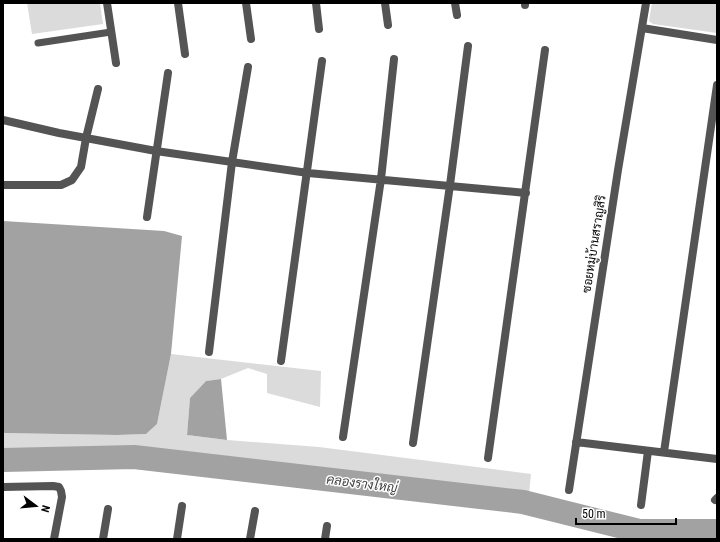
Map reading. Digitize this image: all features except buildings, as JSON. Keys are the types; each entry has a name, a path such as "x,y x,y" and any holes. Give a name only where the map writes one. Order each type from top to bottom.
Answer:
{"street":[{"path":"107,3 116,63"},
{"path":"178,3 185,54"},
{"path":"246,3 250,39"},
{"path":"316,3 319,29"},
{"path":"385,3 388,25"},
{"path":"456,3 457,15"},
{"name":"ซอยหมู่บ้านสราญสิริ","path":"569,490 618,170 646,3"},
{"path":"642,28 717,40"},
{"path":"414,443 468,46"},
{"path":"488,458 546,50"},
{"path":"343,437 381,179 394,59"},
{"path":"281,361 308,173 322,61"},
{"path":"209,352 232,162 248,67"},
{"path":"147,217 168,73"},
{"path":"664,452 717,85"},
{"path":"3,185 60,185 72,180 81,168 86,138 98,89"},
{"path":"3,120 59,133 156,151 308,173 526,193"},
{"path":"576,442 717,459"},
{"path":"641,505 648,451"},
{"path":"3,487 59,487 62,497 54,539"},
{"path":"177,539 182,506"},
{"path":"103,539 108,509"},
{"path":"250,539 255,511"},
{"path":"325,539 327,526"}],"lane":[{"path":"38,43 111,32"}],"shaded area":[{"path":"27,3 100,3 103,24 32,34"},
{"path":"652,3 717,3 717,33 653,24 649,21"},
{"path":"3,221 164,231 182,236 171,354 157,424 146,434 117,435 3,433"},
{"path":"171,354 321,371 320,407 267,393 267,374 248,368 221,379 206,381 190,398 187,435 227,440 319,447 531,474 529,494 448,482 221,457 110,450 55,453 3,448 3,433 117,435 146,434 157,424"},
{"path":"221,379 227,440 187,435 190,398 206,381"}],"waterway":[{"name":"คลองรางใหญ่","path":"3,460 134,457 523,502 639,531 717,531"}]}
